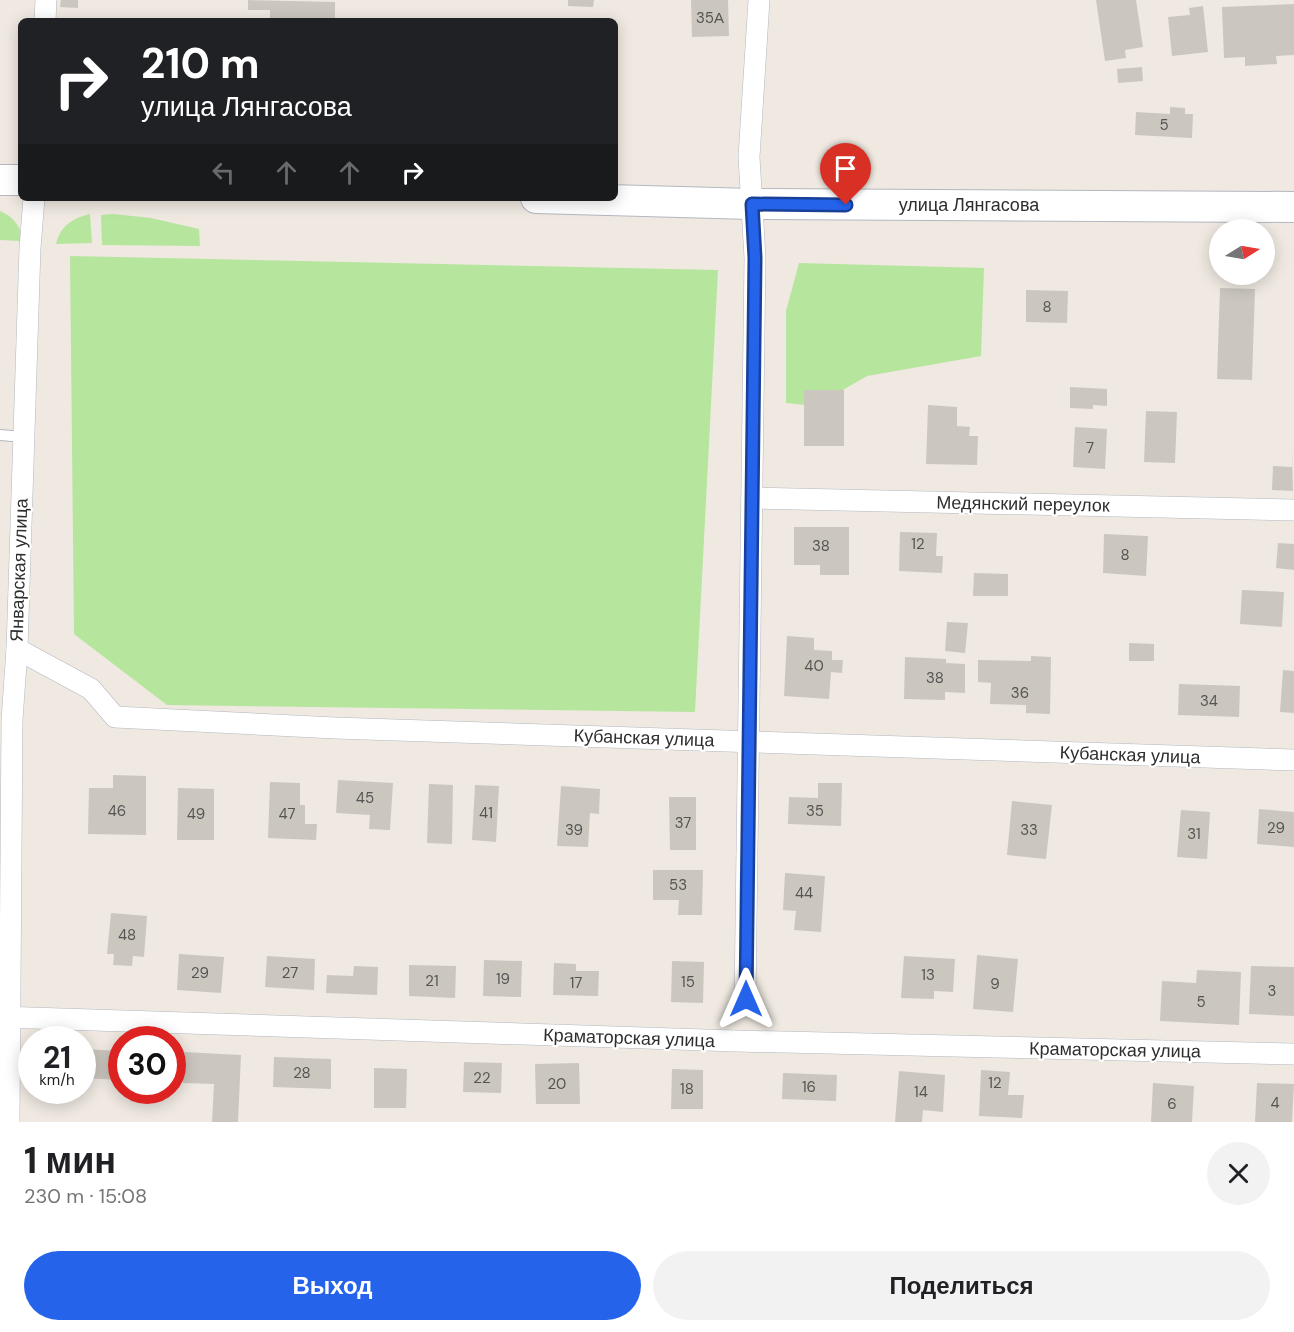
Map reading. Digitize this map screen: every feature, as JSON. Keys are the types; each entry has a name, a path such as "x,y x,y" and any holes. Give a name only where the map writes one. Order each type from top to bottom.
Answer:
{"main road":[{"path":"0,180 18,180"},
{"name":"улица Лянгасова","path":"618,200 752,204 1294,207"}],"street":[{"path":"45,18 46,0"},
{"path":"746,999 747,742 755,258 749,157 759,0"},
{"name":"Январская улица","path":"9,1122 4,1018 6,720 17,649 30,248 34,201"},
{"name":"Медянский переулок","path":"752,498 1294,510"},
{"name":"Кубанская улица","path":"17,649 91,689 115,717 335,728 1294,760"},
{"name":"Краматорская улица","path":"4,1018 736,1041 1294,1054"}],"lane":[{"path":"0,435 23,437"}],"green space":[{"path":"0,211 16,223 21,241 0,240"},
{"path":"90,214 92,243 56,244 61,232 68,224"},
{"path":"101,215 151,218 199,229 200,246 102,245"},
{"path":"70,256 718,270 695,712 167,705 74,634"},
{"path":"799,263 984,268 981,356 867,376 815,406 786,403 786,311"}],"building":[{"path":"61,0 78,0 78,8 60,7"},
{"path":"248,0 335,2 335,18 270,18 270,10 248,10"},
{"path":"568,0 594,0 593,7 568,6"},
{"path":"691,0 728,0 729,36 692,37"},
{"path":"1096,0 1136,0 1143,47 1125,50 1126,58 1105,61"},
{"path":"1294,4 1294,55 1276,56 1277,64 1245,66 1245,57 1224,58 1222,7"},
{"path":"1203,6 1208,52 1172,56 1168,17 1190,15 1189,8"},
{"path":"1142,67 1143,81 1118,83 1117,69"},
{"path":"1170,107 1185,108 1185,114 1193,114 1192,138 1135,135 1136,112 1170,114"},
{"path":"1220,288 1255,289 1252,380 1217,379"},
{"path":"1026,290 1068,291 1067,323 1026,322"},
{"path":"1070,387 1107,389 1107,406 1093,405 1093,409 1070,408"},
{"path":"804,390 844,390 844,446 804,446"},
{"path":"928,405 957,407 957,426 970,427 969,436 978,436 977,465 926,464"},
{"path":"1146,411 1177,412 1175,463 1144,462"},
{"path":"1075,427 1107,429 1105,469 1073,467"},
{"path":"1292,454 1293,491 1272,490 1273,466 1292,467"},
{"path":"794,527 849,527 849,575 820,575 820,565 794,565"},
{"path":"900,532 937,533 936,556 943,556 942,573 899,571"},
{"path":"1104,534 1148,536 1146,576 1103,573"},
{"path":"1278,543 1294,544 1294,570 1276,568"},
{"path":"974,573 1008,574 1008,596 973,596"},
{"path":"1242,590 1284,592 1282,627 1240,624"},
{"path":"947,622 968,623 965,653 945,651"},
{"path":"787,636 814,638 814,650 832,651 832,660 843,660 842,673 831,672 829,699 784,696"},
{"path":"1129,643 1154,644 1154,661 1129,661"},
{"path":"1031,656 1051,657 1050,714 1026,713 1026,705 990,704 991,683 978,682 978,660 1031,661"},
{"path":"905,657 946,659 946,663 965,664 965,693 945,692 945,700 904,699"},
{"path":"1283,670 1294,671 1294,713 1280,712"},
{"path":"1179,684 1240,686 1239,717 1178,715"},
{"path":"113,775 146,776 146,835 88,834 89,788 113,788"},
{"path":"338,780 393,783 390,830 369,829 370,815 336,813"},
{"path":"270,782 300,783 300,805 305,805 305,824 317,824 316,840 268,838"},
{"path":"818,783 842,783 841,826 788,824 789,797 818,798"},
{"path":"429,784 453,785 452,844 427,843"},
{"path":"475,785 499,786 496,842 472,840"},
{"path":"561,786 600,789 599,814 590,813 588,847 557,846"},
{"path":"178,788 214,789 214,840 177,840"},
{"path":"669,797 696,797 696,850 670,850"},
{"path":"1012,801 1052,805 1046,859 1007,855"},
{"path":"1259,809 1294,812 1294,847 1257,844"},
{"path":"1181,810 1210,812 1207,859 1177,857"},
{"path":"653,870 703,870 702,915 678,915 679,900 653,900"},
{"path":"785,873 825,876 821,932 794,930 796,911 783,910"},
{"path":"111,913 147,916 144,957 133,956 132,966 113,965 114,954 107,954"},
{"path":"179,954 224,957 221,993 177,990"},
{"path":"977,955 1018,959 1013,1012 973,1009"},
{"path":"267,956 315,959 314,990 265,987"},
{"path":"904,956 955,959 953,992 934,991 934,999 901,998"},
{"path":"484,960 522,961 521,997 483,996"},
{"path":"672,961 704,962 703,1003 671,1002"},
{"path":"554,963 576,964 576,971 599,971 598,996 553,995"},
{"path":"409,965 456,966 455,998 409,996"},
{"path":"354,966 378,967 377,995 326,993 327,975 353,976"},
{"path":"1251,966 1294,967 1294,1016 1249,1014"},
{"path":"1197,970 1241,972 1239,1025 1160,1021 1162,981 1196,983"},
{"path":"96,1050 108,1050 108,1079 96,1079"},
{"path":"186,1052 241,1055 238,1122 212,1122 214,1084 186,1083"},
{"path":"274,1057 331,1059 331,1089 273,1087"},
{"path":"464,1062 502,1063 501,1093 463,1092"},
{"path":"579,1063 580,1104 536,1104 535,1064"},
{"path":"374,1068 407,1069 406,1108 374,1108"},
{"path":"672,1069 703,1070 703,1109 671,1109"},
{"path":"981,1070 1010,1072 1008,1095 1024,1095 1022,1118 979,1116"},
{"path":"899,1071 945,1075 943,1112 923,1110 922,1122 895,1122"},
{"path":"783,1073 837,1075 836,1101 782,1099"},
{"path":"1153,1083 1194,1086 1192,1122 1151,1122"},
{"path":"1257,1083 1294,1084 1292,1122 1255,1122"}],"route":[{"path":"746,999 747,742 755,258 752,204 846,205"}]}
